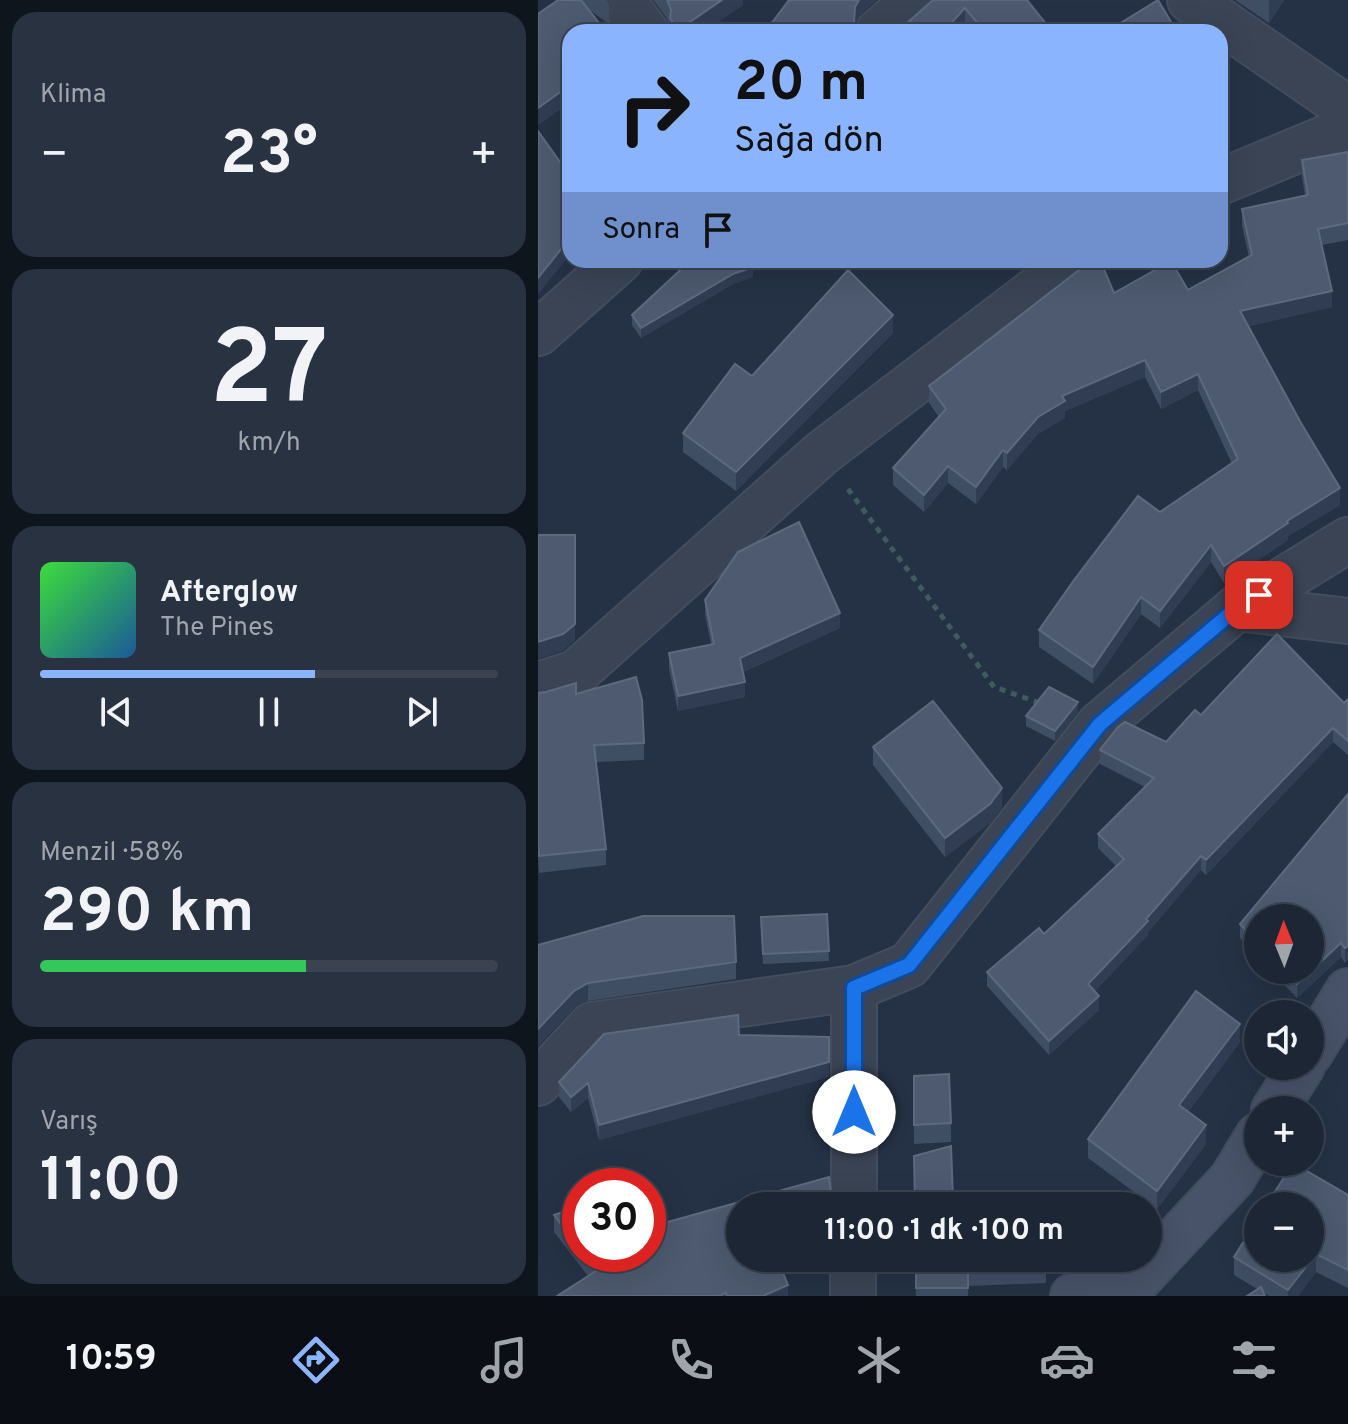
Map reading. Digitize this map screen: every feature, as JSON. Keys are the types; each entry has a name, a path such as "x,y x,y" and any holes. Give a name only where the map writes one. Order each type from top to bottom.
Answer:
{"street":[{"path":"622,0 640,24"},
{"path":"887,24 915,0"},
{"path":"1190,0 1225,24"},
{"path":"1228,26 1348,109"},
{"path":"1228,179 1348,129"},
{"path":"538,333 611,268"},
{"path":"538,685 576,673 822,453 1065,268"},
{"path":"538,1083 592,1025 854,988 909,965 1100,724 1237,608 1348,540"},
{"path":"1237,608 1348,621"},
{"path":"854,988 854,1192"},
{"path":"1324,1030 1348,991"},
{"path":"1073,1296 1135,1283 1232,1179 1244,1159"},
{"path":"853,1272 853,1296"}],"path":[{"path":"822,453 994,687 1100,724"}],"building":[{"path":"558,0 581,0 600,24 562,24 562,91 538,108 538,14"},
{"path":"667,0 722,0 687,24 674,24 670,18"},
{"path":"789,0 859,0 855,7 855,24 771,24"},
{"path":"933,0 1027,0 1046,24 978,24 965,8 950,24 906,24"},
{"path":"1158,0 1172,24 1119,24"},
{"path":"538,131 562,165 562,248 538,278"},
{"path":"1348,152 1348,223 1318,229 1332,291 1240,311 1340,488 1224,566 1211,545 1160,611 1141,597 1093,667 1039,630 1138,496 1160,512 1238,459 1198,374 1161,392 1145,360 1062,396 1065,401 1038,417 1007,453 1003,450 976,487 948,466 924,495 893,468 946,409 929,386 1082,268 1103,268 1114,293 1159,268 1175,268 1188,290 1252,255 1242,209 1308,195 1302,160"},
{"path":"682,268 750,268 733,274 641,328 632,315"},
{"path":"848,270 893,315 736,472 683,433 735,364 752,376"},
{"path":"799,522 840,613 740,658 745,682 678,696 669,653 714,644 705,600 738,552"},
{"path":"538,535 575,535 575,624 563,634 538,642"},
{"path":"1277,634 1344,703 1348,699 1348,741 1333,728 1206,860 1201,856 1146,919 1148,921 1088,984 1099,996 1049,1041 987,972 1039,928 1044,934 1124,859 1098,834 1154,778 1100,750 1125,722 1166,742 1195,710 1201,715"},
{"path":"636,677 642,700 644,743 594,745 606,849 539,856 538,693 576,683 576,694"},
{"path":"1049,687 1078,702 1055,731 1026,716"},
{"path":"933,701 1002,788 990,804 945,838 873,747"},
{"path":"1348,794 1348,946 1345,948 1341,943 1324,959 1324,904 1257,904"},
{"path":"827,914 829,951 763,954 761,917"},
{"path":"643,916 734,916 736,962 588,983 574,991 538,1029 538,945"},
{"path":"1196,991 1240,1024 1179,1105 1206,1125 1157,1191 1088,1139"},
{"path":"738,1015 739,1035 829,1037 829,1062 599,1125 588,1083 571,1097 559,1082 604,1034"},
{"path":"949,1074 951,1123 914,1125 914,1076"},
{"path":"951,1146 953,1192 915,1192 914,1156"},
{"path":"1285,1176 1315,1176 1348,1195 1348,1270 1324,1258 1324,1192 1275,1192"},
{"path":"829,1177 831,1192 775,1192"},
{"path":"726,1206 726,1272 783,1272 788,1285 763,1296 727,1296 726,1292 720,1296 557,1296 594,1272 666,1272 666,1222"},
{"path":"562,1212 562,1225 554,1215"},
{"path":"1244,1241 1244,1263 1234,1257"},
{"path":"916,1272 968,1272 968,1288 916,1288"},
{"path":"1259,1272 1302,1272 1288,1290"},
{"path":"1261,1287 1265,1296 1247,1296"}],"route":[{"path":"854,1112 854,988 909,965 1100,724 1237,608 1259,595"}]}
